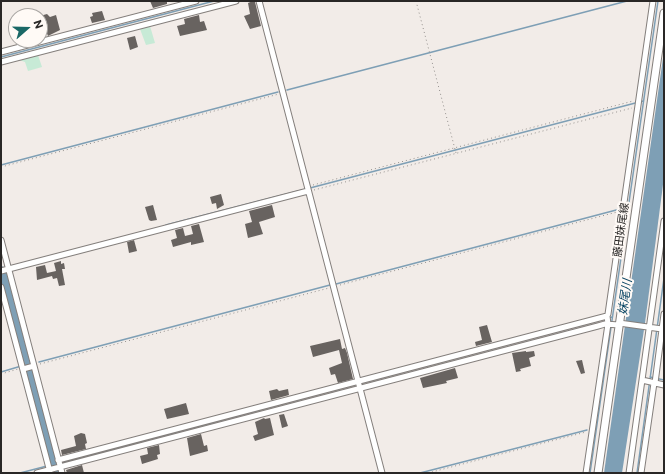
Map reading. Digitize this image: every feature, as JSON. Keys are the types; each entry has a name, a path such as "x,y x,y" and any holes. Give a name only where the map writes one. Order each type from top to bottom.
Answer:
{"main road":[{"name":"藤田妹尾線","path":"598,473 612,322 664,13"}],"street":[{"path":"1,52 196,1"},
{"path":"1,62 236,1"},
{"path":"259,1 382,473"},
{"path":"586,473 592,431 612,322 608,314 653,1"},
{"path":"4,270 308,189"},
{"path":"641,473 652,381 664,221"},
{"path":"1,240 4,270 59,467 62,473"},
{"path":"1,287 49,469"},
{"path":"629,473 652,381 655,328 664,314"},
{"path":"37,473 359,384 612,322"},
{"path":"58,460 612,322 655,328"},
{"path":"22,368 32,367"},
{"path":"652,381 664,385"}],"path":[{"path":"416,1 456,152"},
{"path":"1,167 283,93"},
{"path":"308,189 454,148 639,103"},
{"path":"308,189 620,110 639,103"},
{"path":"1,374 22,368"},
{"path":"428,473 592,431"}],"green space":[{"path":"150,26 155,43 146,45 140,29"},
{"path":"38,55 42,67 28,71 25,62 19,60"}],"water":[{"name":"妹尾川","path":"664,51 664,177 645,323 622,473 604,473"}],"building":[{"path":"150,1 167,1 167,4 153,8"},
{"path":"253,1 255,2 261,26 250,29 244,16 250,14 248,3"},
{"path":"102,11 105,20 92,23 90,17 93,16 92,13"},
{"path":"48,15 50,17 56,15 60,30 48,36"},
{"path":"199,15 200,22 204,21 207,30 180,36 177,26 185,24 184,19"},
{"path":"135,36 138,47 130,50 127,38"},
{"path":"221,194 224,205 217,209 216,203 212,204 210,197"},
{"path":"153,205 157,220 151,221 149,220 145,207"},
{"path":"272,205 275,217 259,222 263,234 248,238 245,224 252,222 249,211"},
{"path":"199,224 204,242 191,245 191,242 173,247 171,240 177,238 175,230 183,228 185,236 193,234 191,226"},
{"path":"134,240 137,251 129,253 127,242"},
{"path":"61,261 61,264 64,263 65,269 62,269 65,285 59,286 57,278 53,279 52,276 37,280 36,267 45,265 47,273 56,271 54,263"},
{"path":"487,325 492,342 476,346 475,342 482,340 479,327"},
{"path":"340,339 342,349 345,348 347,353 353,379 338,383 335,374 331,375 329,368 342,363 339,350 313,357 310,346"},
{"path":"534,351 535,356 529,358 531,366 520,369 521,371 516,372 512,353"},
{"path":"582,360 585,373 581,374 576,361"},
{"path":"455,368 458,378 446,381 447,383 423,388 420,378"},
{"path":"277,389 279,391 288,389 289,395 271,400 269,391"},
{"path":"186,403 189,414 167,419 164,409"},
{"path":"284,414 288,426 282,428 279,415"},
{"path":"264,418 270,418 274,435 255,441 253,436 258,434 255,422"},
{"path":"81,433 85,434 87,443 85,444 86,449 62,455 61,450 76,446 74,436"},
{"path":"201,434 204,446 207,445 208,451 190,456 187,438"},
{"path":"159,445 160,454 157,455 158,459 142,464 140,456 148,454 147,448"},
{"path":"82,465 84,473 67,473 66,470"}],"waterway":[{"path":"1,57 214,1"},
{"path":"287,90 627,1"},
{"path":"590,473 658,1"},
{"path":"1,165 278,92"},
{"path":"310,188 643,101"},
{"path":"166,225 306,189"},
{"path":"336,284 620,209"},
{"path":"1,271 54,473"},
{"path":"637,473 664,278"},
{"path":"39,362 330,285"},
{"path":"361,383 612,317"},
{"path":"1,372 28,364"},
{"path":"650,377 664,380"},
{"path":"64,462 357,384"},
{"path":"420,473 587,430"},
{"path":"20,473 47,466"}]}
